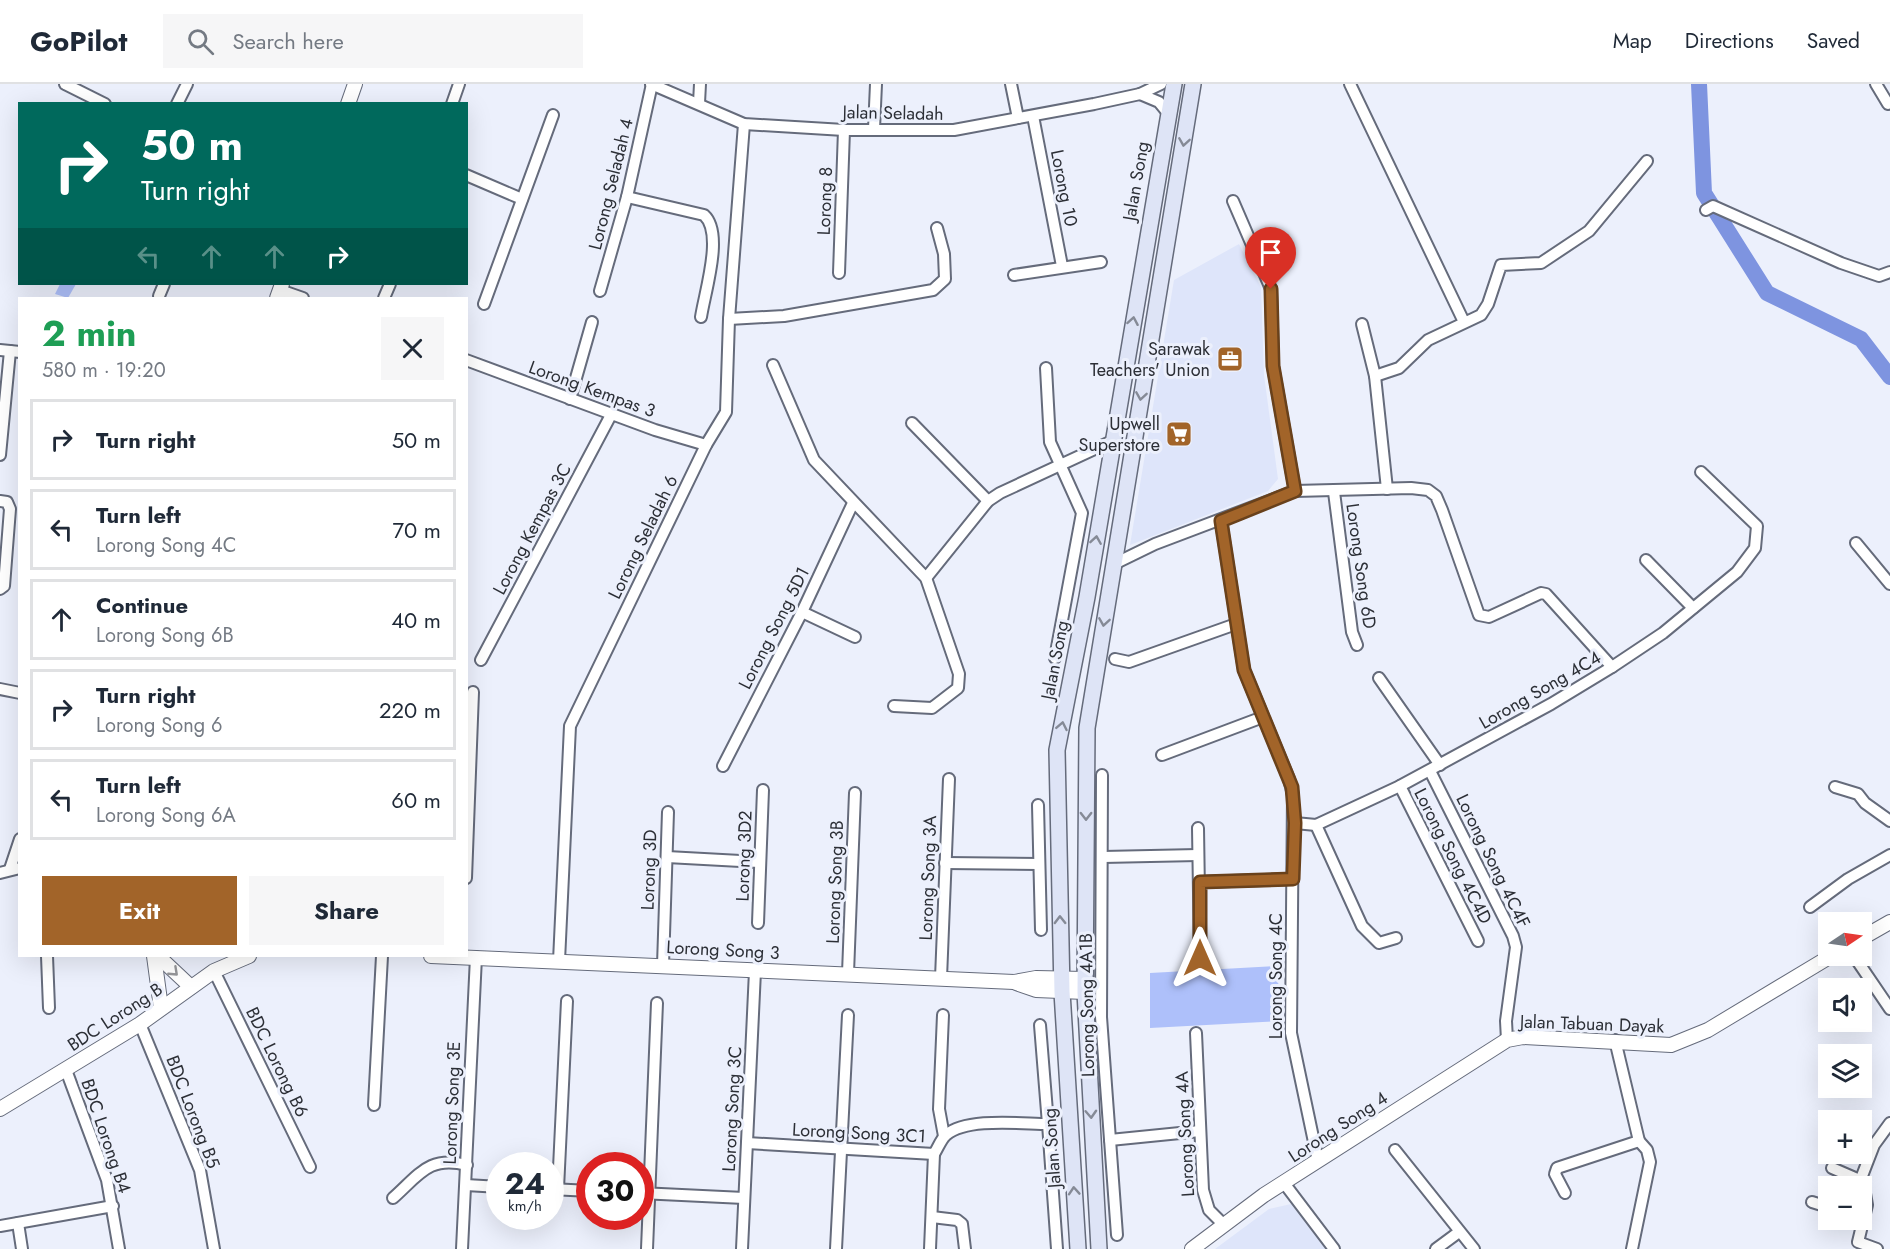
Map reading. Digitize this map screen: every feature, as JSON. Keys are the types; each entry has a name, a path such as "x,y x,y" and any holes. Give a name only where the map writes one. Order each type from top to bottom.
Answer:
{"main road":[{"name":"Jalan Song","path":"1078,1249 1061,985 1057,750 1087,597 1174,84"},
{"path":"1099,1249 1085,986 1087,728 1196,85"},
{"path":"1112,441 1125,440 1137,426"},
{"path":"1087,597 1100,574 1114,564"}],"street":[{"path":"65,84 101,102"},
{"path":"178,102 187,84"},
{"path":"349,102 355,84"},
{"path":"453,102 459,84"},
{"name":"Jalan Seladah","path":"652,84 744,124 844,130 954,130 1140,94 1161,84"},
{"name":"Lorong Seladah 4","path":"600,291 627,197 652,84"},
{"path":"699,103 700,84"},
{"path":"874,129 876,84"},
{"path":"1011,84 1018,118"},
{"path":"1350,84 1464,322"},
{"path":"1876,84 1888,104"},
{"path":"1140,94 1159,102 1168,113"},
{"path":"483,304 553,115"},
{"name":"Lorong 10","path":"1033,116 1062,266"},
{"name":"Lorong Seladah 6","path":"559,961 570,726 706,445 726,412 729,319 744,124"},
{"name":"Lorong 8","path":"839,273 844,130"},
{"path":"1375,376 1399,368 1428,340 1481,315 1488,304 1501,264 1542,263 1589,231 1647,161"},
{"path":"468,176 522,199"},
{"path":"627,197 704,215 711,221 715,237 701,316"},
{"path":"1233,201 1233,206 1271,289 1273,366 1295,491"},
{"path":"1709,208 1841,263 1879,276 1890,272"},
{"path":"729,319 784,316 933,290 945,279 944,254 937,228"},
{"path":"1014,275 1062,266 1101,262"},
{"path":"159,296 164,285"},
{"path":"280,291 300,297"},
{"path":"570,399 591,322"},
{"path":"1362,324 1375,376 1387,489"},
{"path":"0,455 10,351"},
{"name":"Lorong Kempas 3","path":"468,361 655,430 706,445"},
{"path":"773,365 814,460 926,578 959,674 958,688 932,708 894,706"},
{"path":"1047,368 1050,442 1082,513 1055,658"},
{"name":"Lorong Kempas 3C","path":"481,660 612,413"},
{"path":"912,423 988,501"},
{"path":"926,578 988,501 1112,441"},
{"name":"Lorong Song 4C4","path":"1316,825 1430,771 1551,704 1612,667 1663,633 1748,559 1755,548 1757,526 1701,472"},
{"path":"1114,564 1155,544 1221,521 1295,491 1334,492 1411,488 1428,490 1436,496 1479,615 1489,617 1541,593 1546,594 1612,667"},
{"name":"Lorong Song 6D","path":"1334,492 1352,632 1357,645"},
{"path":"0,501 7,502 10,509 4,586 0,589"},
{"name":"Lorong Song 5D1","path":"723,766 802,612 854,503"},
{"name":"Lorong Song 4C","path":"1221,521 1244,670 1289,778 1295,823 1291,1033 1318,1161"},
{"path":"1856,543 1890,584"},
{"path":"1646,560 1693,608"},
{"path":"802,612 855,637"},
{"path":"1115,659 1129,662 1236,624"},
{"path":"1379,678 1440,765"},
{"path":"0,688 18,692"},
{"path":"468,801 473,692"},
{"path":"1162,755 1263,717"},
{"name":"Lorong Song 4C4F","path":"1430,771 1513,936 1516,947 1506,1021 1507,1040"},
{"name":"Lorong Song 4A1B","path":"1102,775 1101,1017 1117,1235"},
{"name":"Lorong Song 3A","path":"941,978 949,779"},
{"name":"Lorong Song 4C4D","path":"1400,786 1478,941"},
{"path":"1835,787 1858,794 1865,803 1890,821"},
{"name":"Lorong 3D2","path":"758,923 764,790"},
{"name":"Lorong Song 3B","path":"848,973 855,793"},
{"path":"1038,805 1041,930"},
{"name":"Lorong 3D","path":"663,965 668,812"},
{"path":"1295,823 1316,825 1362,926 1379,943 1396,938"},
{"path":"1198,828 1200,958"},
{"path":"10,870 18,845"},
{"path":"1103,857 1198,855"},
{"path":"1810,907 1848,879 1890,855"},
{"path":"666,857 759,862"},
{"path":"945,863 1039,864"},
{"path":"1200,882 1293,879"},
{"path":"1872,932 1890,922"},
{"path":"47,957 48,1008"},
{"path":"156,957 161,1008"},
{"path":"157,957 191,987"},
{"name":"BDC Lorong B","path":"0,1109 140,1024 214,971 247,957"},
{"path":"374,1104 382,957"},
{"name":"Lorong Song 3","path":"468,957 1085,986"},
{"name":"Lorong Song 3E","path":"462,1249 476,957"},
{"name":"Jalan Tabuan Dayak","path":"1507,1040 1523,1037 1615,1040 1671,1045 1690,1039 1818,964"},
{"path":"1861,966 1890,1009"},
{"name":"Lorong Song 3C","path":"742,1249 754,970"},
{"name":"BDC Lorong B6","path":"214,971 310,1167"},
{"path":"557,1152 567,1000"},
{"path":"647,1152 657,1003"},
{"path":"836,1249 848,1015"},
{"path":"943,1015 939,1109 944,1136"},
{"name":"BDC Lorong B5","path":"140,1024 200,1170 214,1249"},
{"path":"1040,1025 1057,1249"},
{"name":"Lorong Song 4A","path":"1196,1033 1205,1203 1224,1225"},
{"name":"Lorong Song 4","path":"1192,1249 1284,1183 1507,1040"},
{"path":"1615,1040 1639,1141 1647,1150 1650,1162 1632,1249"},
{"name":"BDC Lorong B4","path":"66,1070 107,1180 119,1249"},
{"name":"Lorong Song 3C1","path":"747,1143 934,1154 944,1136 958,1129 987,1123 1048,1124"},
{"path":"1864,1176 1874,1144 1890,1123"},
{"path":"1110,1140 1200,1131"},
{"path":"1565,1192 1556,1177 1557,1168 1639,1141"},
{"path":"1395,1150 1474,1249"},
{"path":"930,1249 934,1154"},
{"path":"393,1198 434,1163 450,1160 467,1165"},
{"path":"1832,1168 1850,1176"},
{"path":"1284,1183 1334,1249"},
{"path":"466,1185 486,1186"},
{"path":"654,1194 744,1198"},
{"path":"1812,1202 1818,1204"},
{"path":"0,1226 113,1206"},
{"path":"932,1217 957,1220 962,1224 965,1249"},
{"path":"18,1222 22,1249"},
{"path":"646,1230 647,1249"},
{"path":"1860,1230 1858,1242 1877,1249"},
{"path":"1436,1249 1459,1232"}],"shaded area":[{"path":"1239,244 1261,287 1264,375 1278,479 1268,491 1130,545 1174,280"},
{"path":"60,285 75,285 69,297 55,294"},
{"path":"1278,966 1279,1021 1150,1028 1150,973"},
{"path":"1291,1204 1326,1249 1215,1249 1269,1209"}],"waterway":[{"path":"1699,84 1704,193 1767,293 1861,339 1890,377"}],"place":[{"name":"Sarawak Teachers' Union","path":"1230,359"},
{"name":"Upwell Superstore","path":"1179,434"}],"route":[{"path":"1200,958 1200,882 1293,879 1295,823 1292,787 1244,670 1221,521 1295,491 1277,405 1273,366 1271,289"}]}
